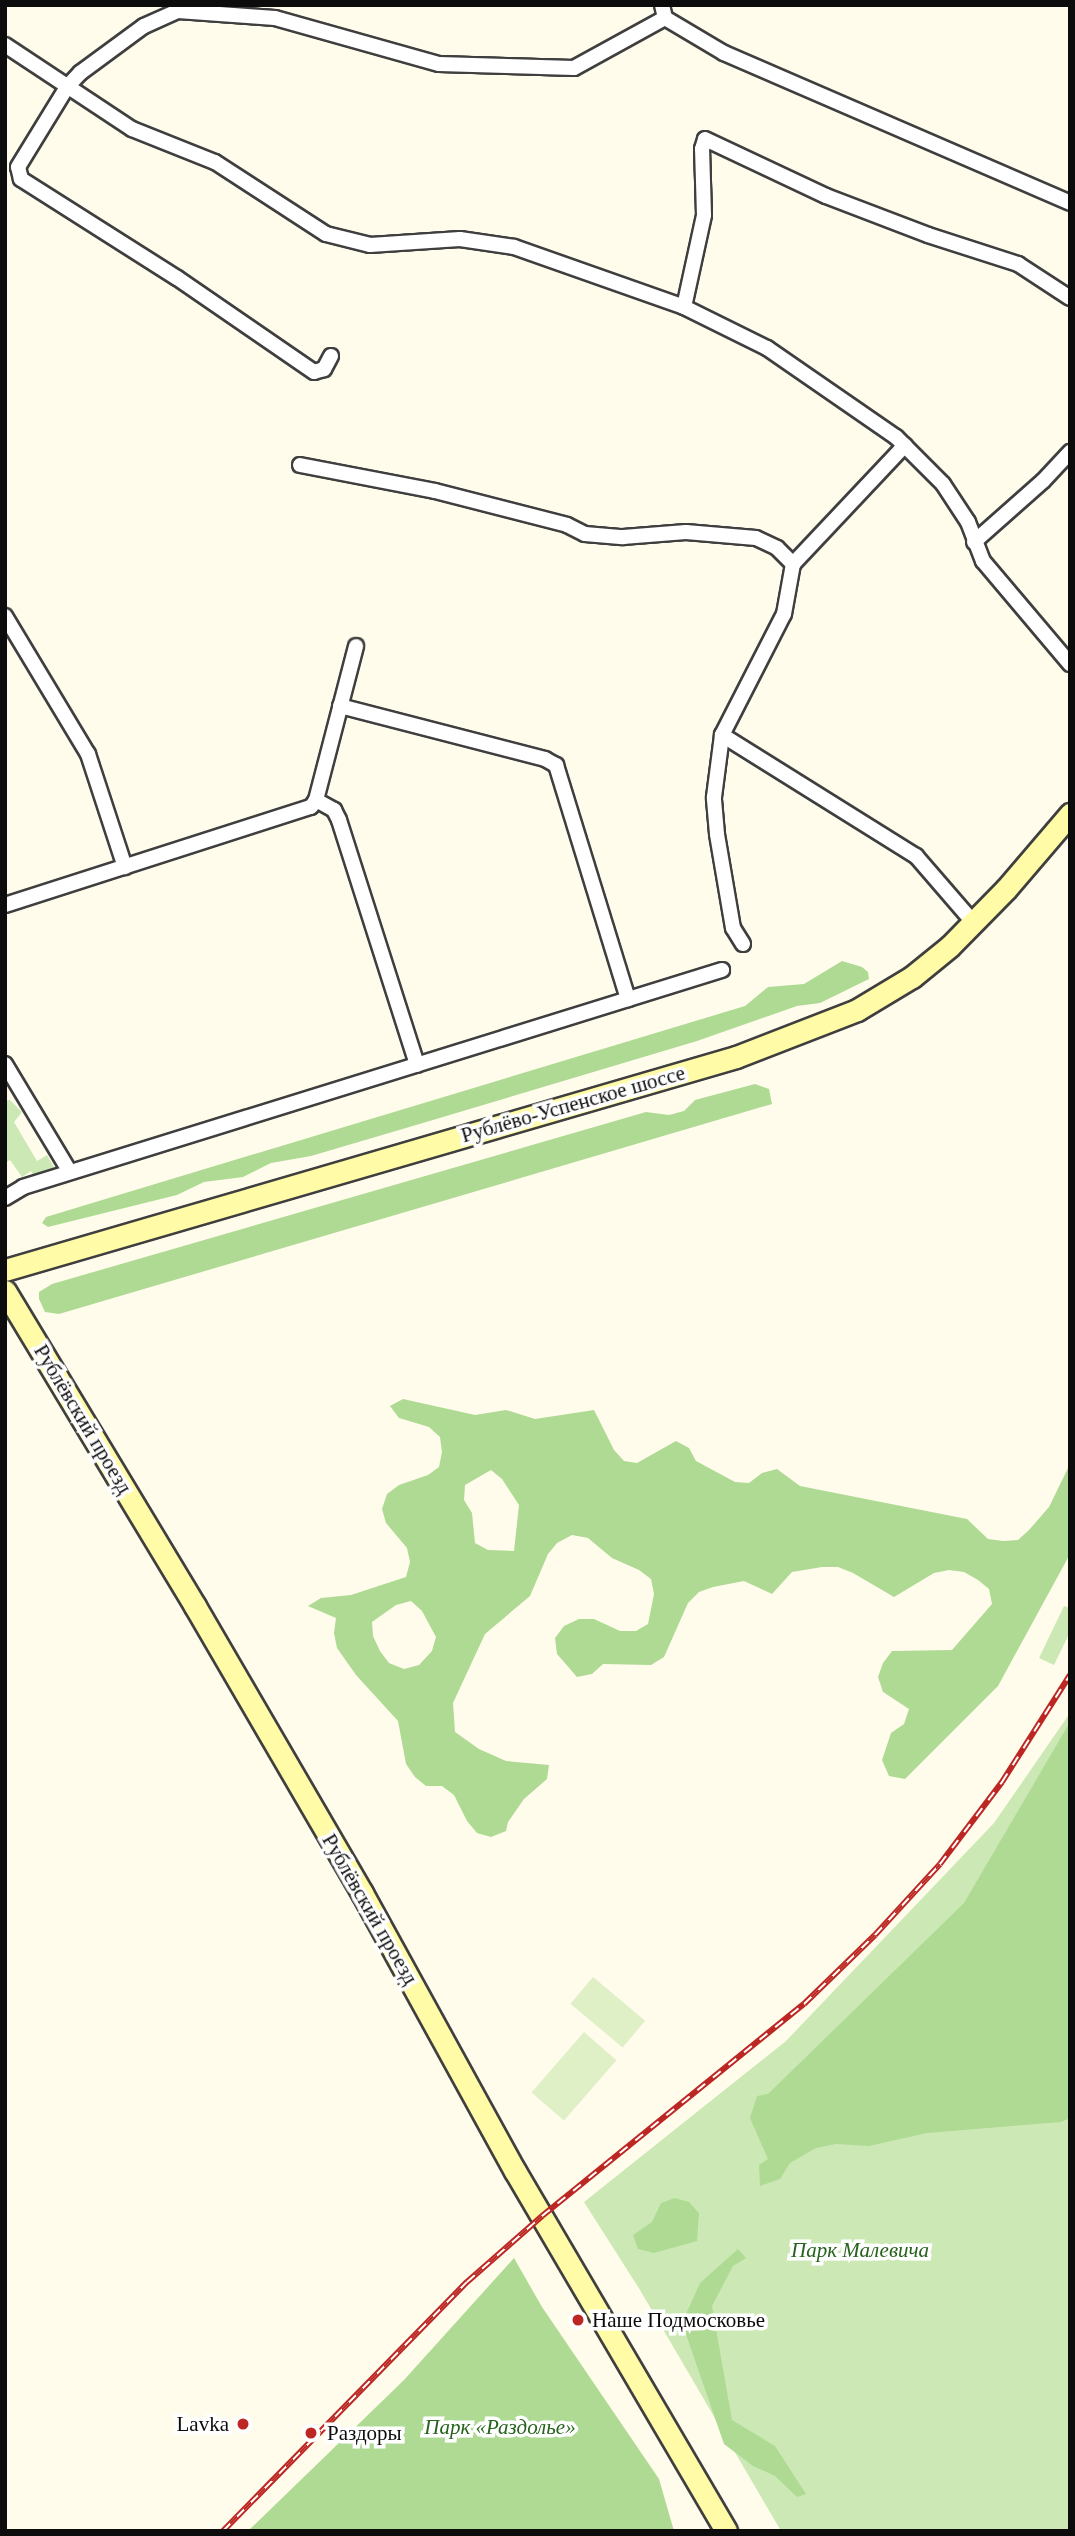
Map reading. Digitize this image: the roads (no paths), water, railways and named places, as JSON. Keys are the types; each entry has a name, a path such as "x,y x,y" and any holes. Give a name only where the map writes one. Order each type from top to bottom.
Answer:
{"street":[{"path":"331,356 324,369 314,372 177,278 21,179 18,167 67,87 80,73 144,26 178,12 275,18 439,64 574,68 664,12 724,53 1070,203"},
{"path":"5,45 132,129 215,162 326,234 370,245 460,239 514,247 684,307 767,348 905,445 951,493 991,572 1070,664"},
{"path":"684,307 704,215 702,149 705,139 825,196 928,235 1018,264 1070,298"},
{"path":"743,944 731,918 716,822 714,797 722,735 784,614 793,564 905,445"},
{"path":"974,542 1043,481 1070,452"},
{"path":"300,465 435,491 567,525 585,534 622,537 674,532 755,538 777,548 793,564"},
{"path":"5,617 88,754 125,867"},
{"path":"5,905 303,811 316,800 356,646"},
{"path":"340,706 545,759 555,765 628,999"},
{"path":"722,735 916,856 973,922"},
{"path":"316,800 334,810 339,820 417,1065"},
{"name":"Рублёво-Успенское шоссе","path":"5,1270 778,1042 857,1010 894,990 950,946 1070,814"},
{"path":"5,1198 23,1187 70,1172 722,970"},
{"path":"5,1064 70,1172"},
{"name":"Рублёвский проезд","path":"5,1291 195,1606 362,1893 515,2171 726,2531"}],"railway":[{"path":"223,2531 467,2282 542,2216 804,2004 875,1935 940,1864 1002,1782 1070,1675"}],"place":[{"name":"Наше Подмосковье","path":"578,2320"},
{"name":"Lavka","path":"243,2424"},
{"name":"Раздоры","path":"311,2433"}],"park label":[{"name":"Парк Малевича","path":"860,2250"},
{"name":"Парк «Раздолье»","path":"500,2427"}]}
